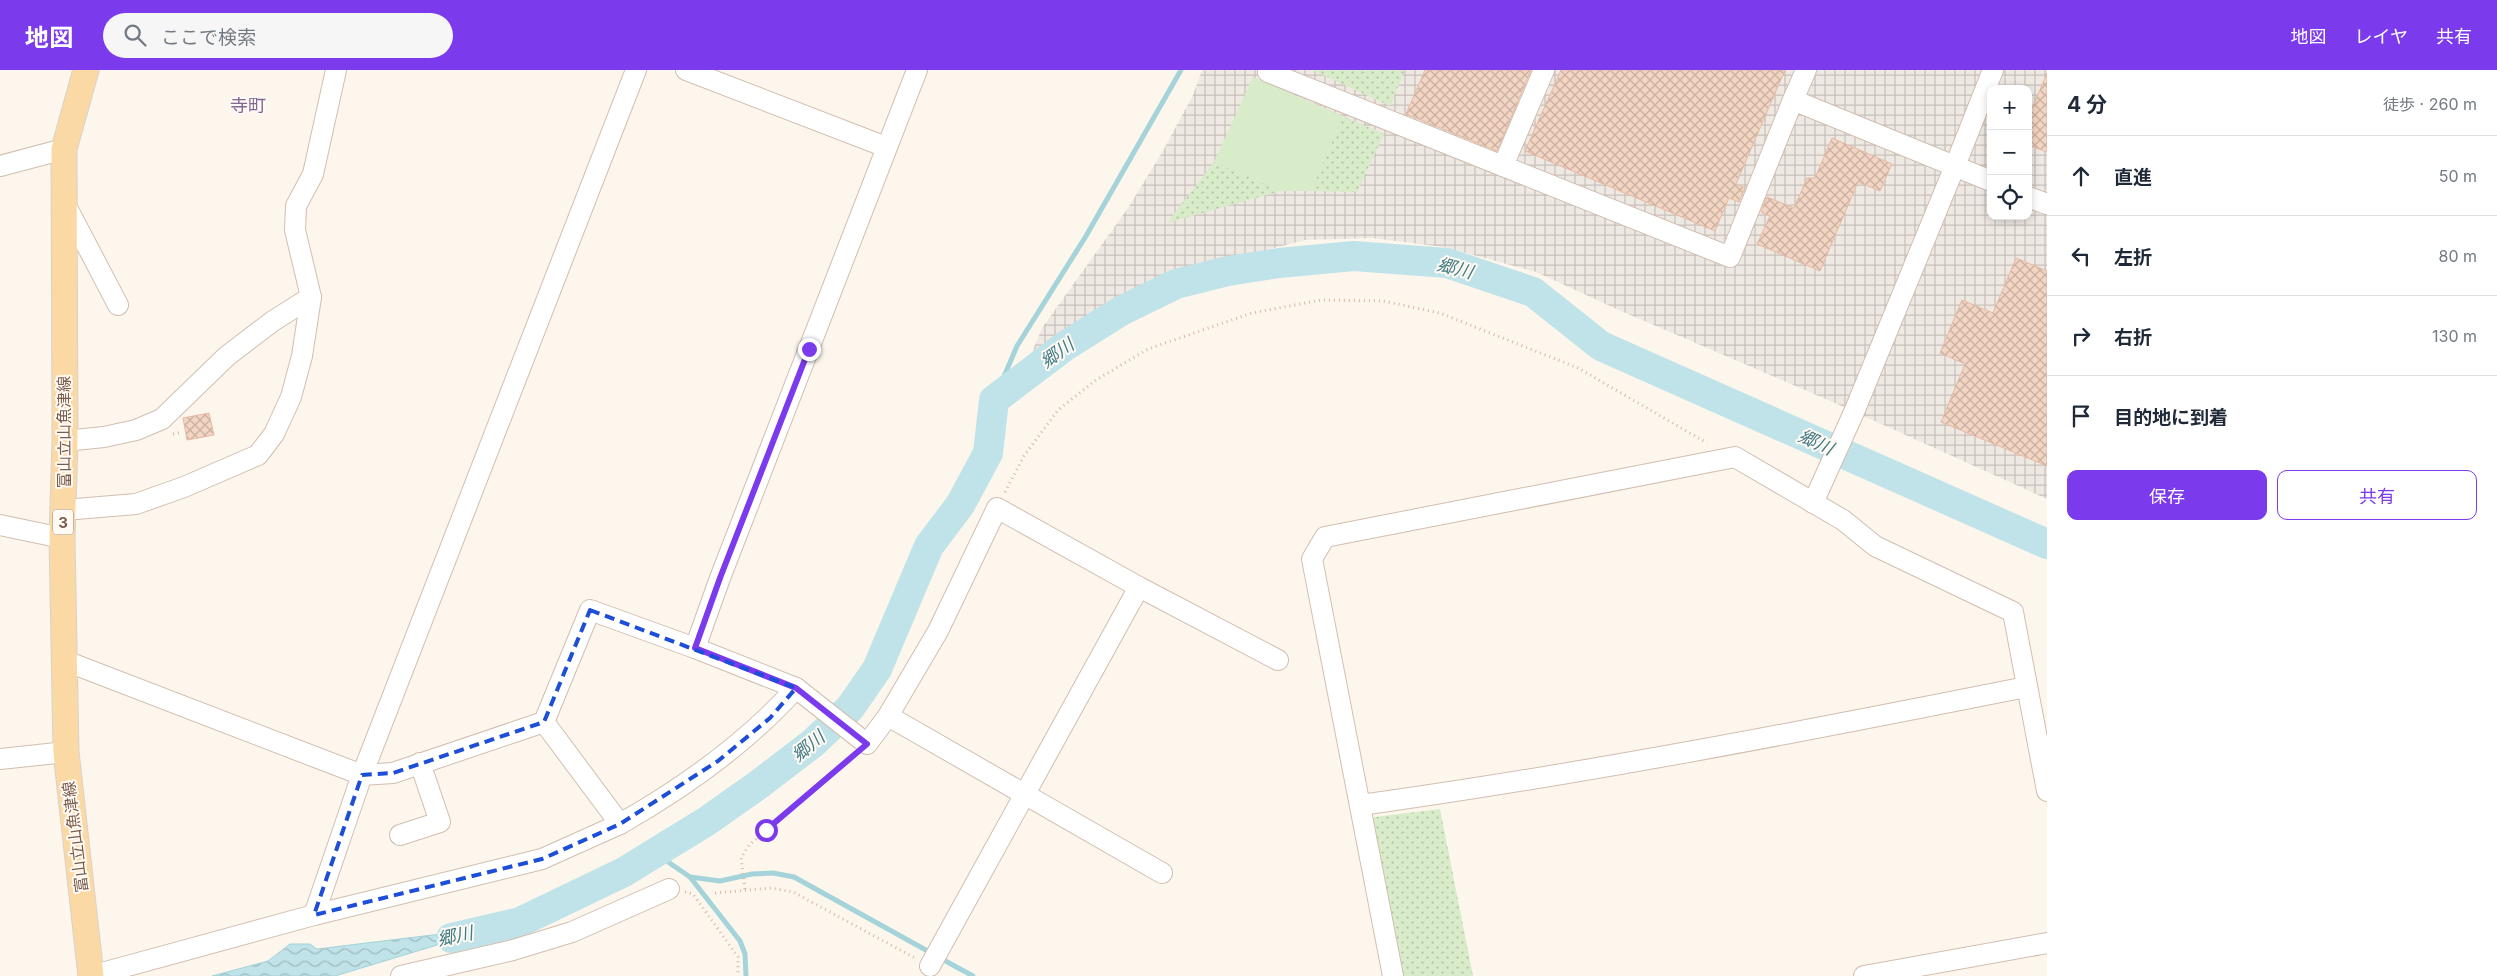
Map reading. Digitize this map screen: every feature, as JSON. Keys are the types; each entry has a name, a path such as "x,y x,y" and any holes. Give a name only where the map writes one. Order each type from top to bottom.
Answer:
{"main road":[{"name":"富山立山魚津線","path":"86,70 64,149 65,441 62,538 66,752 91,976"}],"street":[{"path":"64,510 136,504 184,487 258,455 274,434 291,397 302,356 311,297 295,230 296,206 313,174 336,70"},
{"path":"314,915 362,775 636,70"},
{"path":"686,70 886,147"},
{"path":"695,648 720,578 917,70"},
{"path":"1503,166 1544,70"},
{"path":"1268,72 1730,257 1806,70"},
{"path":"1818,494 1854,412 1955,166 1992,70"},
{"path":"1793,100 1987,179"},
{"path":"0,166 64,149"},
{"path":"2032,198 2047,204"},
{"path":"64,202 118,305"},
{"path":"65,441 104,437 136,430 162,419 227,356 311,297"},
{"path":"1393,976 1312,559 1325,537 1735,457 1818,494 1843,520 1876,546 2013,612 2047,791"},
{"path":"63,660 362,775 393,773 544,722 590,610 695,648 796,688 867,744 888,716 938,631 970,569 997,508 1138,587 1278,660"},
{"path":"0,525 62,538"},
{"path":"930,966 1138,587"},
{"path":"1361,805 1520,781 1820,728 2026,687"},
{"path":"91,976 314,915 542,859 620,824 654,805 718,761 770,718 796,688"},
{"path":"888,716 1162,873"},
{"path":"544,722 620,824"},
{"path":"0,759 66,752"},
{"path":"400,835 440,822 420,763"},
{"path":"401,976 512,950 572,932 670,889"},
{"path":"1864,976 2047,942"}],"path":[{"path":"997,508 1024,456 1058,410 1096,380 1148,349 1252,313 1321,300 1383,301 1440,313 1578,368 1731,457"},
{"path":"745,889 741,858 749,845 867,744"},
{"path":"715,893 771,888 793,892 930,966"},
{"path":"670,889 693,894 738,957 738,976"}],"highlighted area":[{"path":"590,610 796,688 770,718 718,761 620,824 542,859 314,915 362,775 393,773 544,722"}],"shaded area":[{"path":"1202,70 2047,70 2047,499 1835,403 1621,311 1536,272 1444,247 1372,238 1305,240 1216,263 1126,297 1030,357 1042,328 1128,208 1163,151 1193,95"}],"green space":[{"path":"1312,70 1405,70 1390,106"},
{"path":"1253,77 1343,116 1311,191 1281,191 1214,162"},
{"path":"1343,116 1384,134 1357,192 1311,191"},
{"path":"1214,162 1281,191 1167,223"},
{"path":"1440,809 1473,976 1400,976 1367,818"}],"water":[{"path":"513,922 335,976 212,976 268,961 290,944 310,944 317,949 465,931"}],"building":[{"path":"1425,70 1531,70 1497,151 1406,114"},
{"path":"1561,70 1785,70 1736,184 1745,188 1739,202 1729,198 1715,231 1525,151"},
{"path":"2047,73 2047,152 2032,146 2032,109"},
{"path":"1832,138 1892,164 1880,191 1858,182 1820,271 1757,244 1770,216 1761,212 1767,197 1794,208 1807,178 1815,178"},
{"path":"2016,258 2047,271 2047,466 1941,422 1965,364 1940,353 1962,300 1993,313"},
{"path":"209,413 214,435 187,440 183,418"}],"waterway":[{"path":"994,400 1017,346 1086,236 1181,70"},
{"name":"郷川","path":"451,938 520,922 624,872 707,821 813,743 850,708 877,669 929,546 960,505 988,453 994,400 1065,346 1121,311 1176,284 1228,271 1279,263 1354,256 1447,263 1533,292 1601,346 2047,544"},
{"path":"655,853 690,877 740,941 745,954 746,976"},
{"path":"690,877 720,881 752,874 773,873 794,877 933,954"},
{"path":"940,958 973,976"}],"district":[{"name":"寺町","path":"248,105"}],"route":[{"path":"766,830 867,744 796,688 695,648 720,578 809,349"}]}
